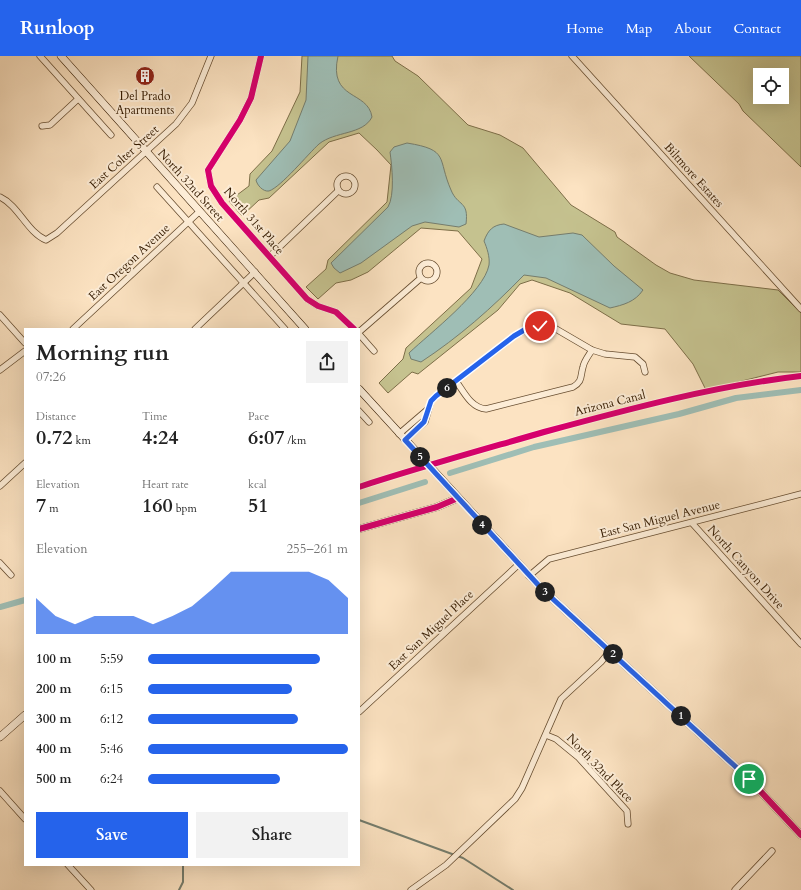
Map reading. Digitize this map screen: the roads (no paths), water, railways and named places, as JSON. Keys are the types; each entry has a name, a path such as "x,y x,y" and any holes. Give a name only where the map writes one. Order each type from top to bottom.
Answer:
{"main road":[{"name":"North 32nd Street","path":"61,56 304,328"},
{"path":"360,392 528,576 749,779 801,835"},
{"path":"360,529 437,507 458,498"},
{"path":"0,737 24,716"}],"street":[{"path":"40,56 111,135"},
{"name":"East Colter Street","path":"0,197 18,212 39,236 46,240 57,233 176,124 192,104 211,56"},
{"name":"North 31st Place","path":"261,56 251,98 240,120 208,170 211,186 222,203 307,299 318,306 336,312 353,328"},
{"name":"Biltmore Estates","path":"572,56 801,308"},
{"path":"42,126 50,125 78,99"},
{"path":"157,187 284,328"},
{"path":"270,256 338,191"},
{"name":"East Oregon Avenue","path":"74,328 200,211"},
{"path":"196,328 255,272"},
{"path":"360,332 421,278"},
{"path":"0,315 24,342"},
{"path":"399,434 427,410 436,396 514,336 533,326 546,326 556,329 592,350 605,354 635,357 643,364 646,372"},
{"path":"360,334 374,351"},
{"path":"456,381 474,405 478,408 486,409 573,387 579,384 582,378 583,367 592,350"},
{"path":"0,370 24,352"},
{"path":"405,440 424,422 427,410"},
{"path":"360,412 369,422"},
{"path":"0,486 24,464"},
{"name":"East San Miguel Avenue","path":"528,576 549,560 801,494"},
{"name":"North Canyon Drive","path":"692,523 801,644"},
{"path":"0,563 11,575"},
{"name":"East San Miguel Place","path":"360,711 518,565"},
{"path":"411,890 454,858 515,799 546,735 561,699 601,662 610,651"},
{"name":"North 32nd Place","path":"546,735 556,738 567,746 589,769 627,812 628,824"},
{"path":"0,791 24,817"},
{"path":"735,890 772,851"},
{"path":"69,866 91,890"}],"water":[{"path":"308,56 338,56 336,70 339,81 343,88 364,102 369,108 372,117 368,123 362,127 333,137 319,144 280,183 267,191 259,186 256,180 290,141 306,100"},
{"path":"407,143 430,149 440,157 451,190 466,211 466,224 459,227 425,222 412,226 361,263 340,273 331,263 388,207 392,195 390,152 394,147"},
{"path":"504,224 539,237 573,233 582,235 614,266 643,290 632,300 610,308 546,278 524,275 500,299 449,342 421,362 411,359 409,353 455,312 485,276 489,265 489,256 484,241 489,231 494,227"}],"waterway":[{"path":"450,473 534,447 679,414 736,398 801,390"},
{"path":"360,503 425,482"},
{"path":"0,607 24,600"},
{"path":"360,820 463,858 513,890"},
{"path":"179,890 183,882 183,866"}],"place":[{"name":"Del Prado Apartments","path":"145,76"}]}
